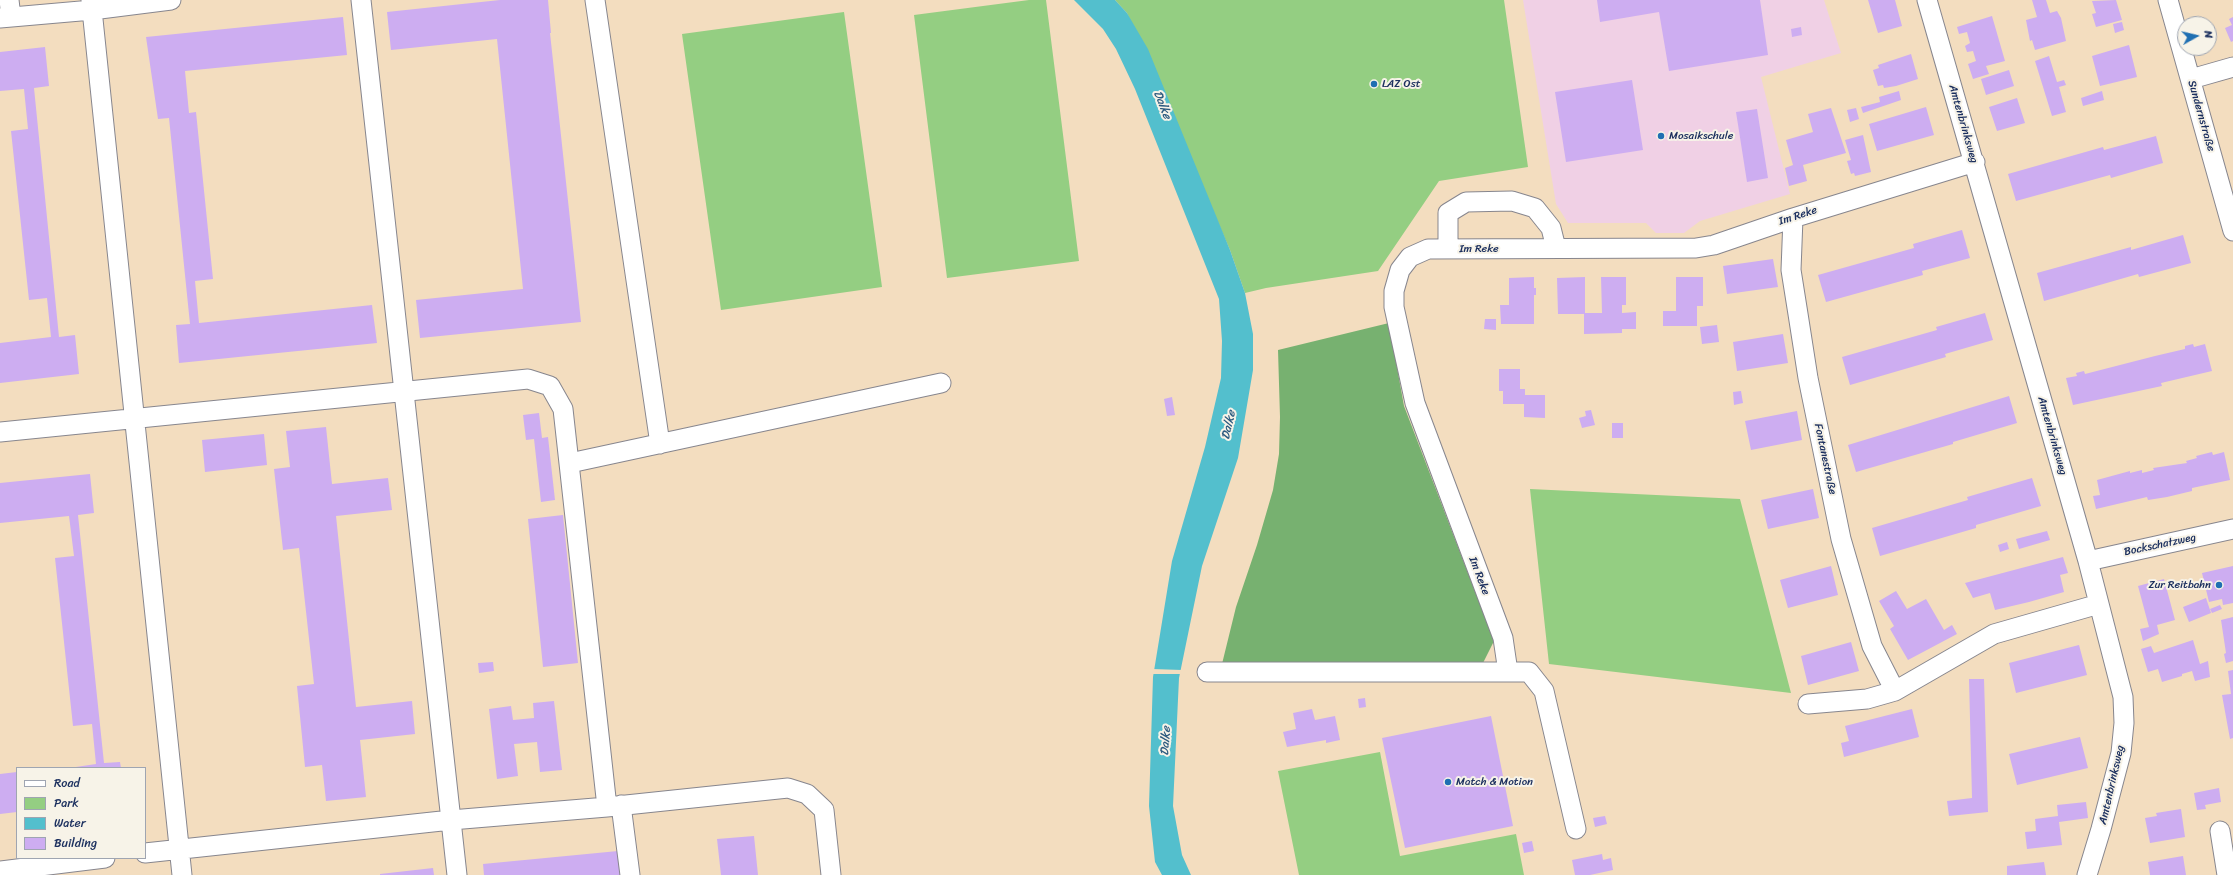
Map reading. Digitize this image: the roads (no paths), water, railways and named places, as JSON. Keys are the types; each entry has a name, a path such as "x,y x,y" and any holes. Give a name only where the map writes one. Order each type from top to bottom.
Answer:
{"street":[{"path":"6,12 171,0"},
{"path":"361,0 405,390 457,875"},
{"path":"596,0 660,444"},
{"name":"Amtenbrinksweg","path":"1927,0 1975,162 2088,561 2123,697 2124,723 2121,753 2087,875"},
{"name":"Sundernstraße","path":"2168,0 2233,231"},
{"path":"92,5 182,875"},
{"path":"2191,79 2233,68"},
{"name":"Im Reke","path":"1508,672 1503,638 1415,403 1394,307 1394,291 1400,270 1410,257 1428,249 1696,248 1714,245 1792,218 1975,162"},
{"path":"1448,249 1448,213 1466,202 1512,201 1535,208 1551,228 1556,248"},
{"name":"Fontanestraße","path":"1792,218 1791,270 1808,378 1840,532 1872,646 1895,691"},
{"path":"0,432 405,390 528,379 550,386 564,409 614,806 630,875"},
{"path":"570,463 941,383"},
{"name":"Bockschatzweg","path":"2088,561 2233,529"},
{"path":"1808,704 1867,699 1895,691 1994,634 2099,604"},
{"path":"1207,672 1529,672 1544,691 1576,829"},
{"path":"146,853 451,820 614,806 788,788 807,794 824,810 831,875"},
{"path":"2220,831 2226,875"},
{"path":"0,870 96,859"}],"water":[{"name":"Dalke","path":"1074,0 1115,0 1127,13 1148,49 1230,250 1245,293 1253,334 1253,370 1238,458 1202,566 1179,678 1173,806 1182,855 1191,875 1162,875 1155,862 1149,806 1153,677 1172,561 1205,447 1221,378 1222,341 1219,299 1135,89 1116,49 1103,29"}],"place":[{"name":"LAZ Ost","path":"1374,84"},
{"name":"Mosaikschule","path":"1661,136"},
{"name":"Zur Reitbahn","path":"2219,585"},
{"name":"Match & Motion","path":"1448,782"}]}
